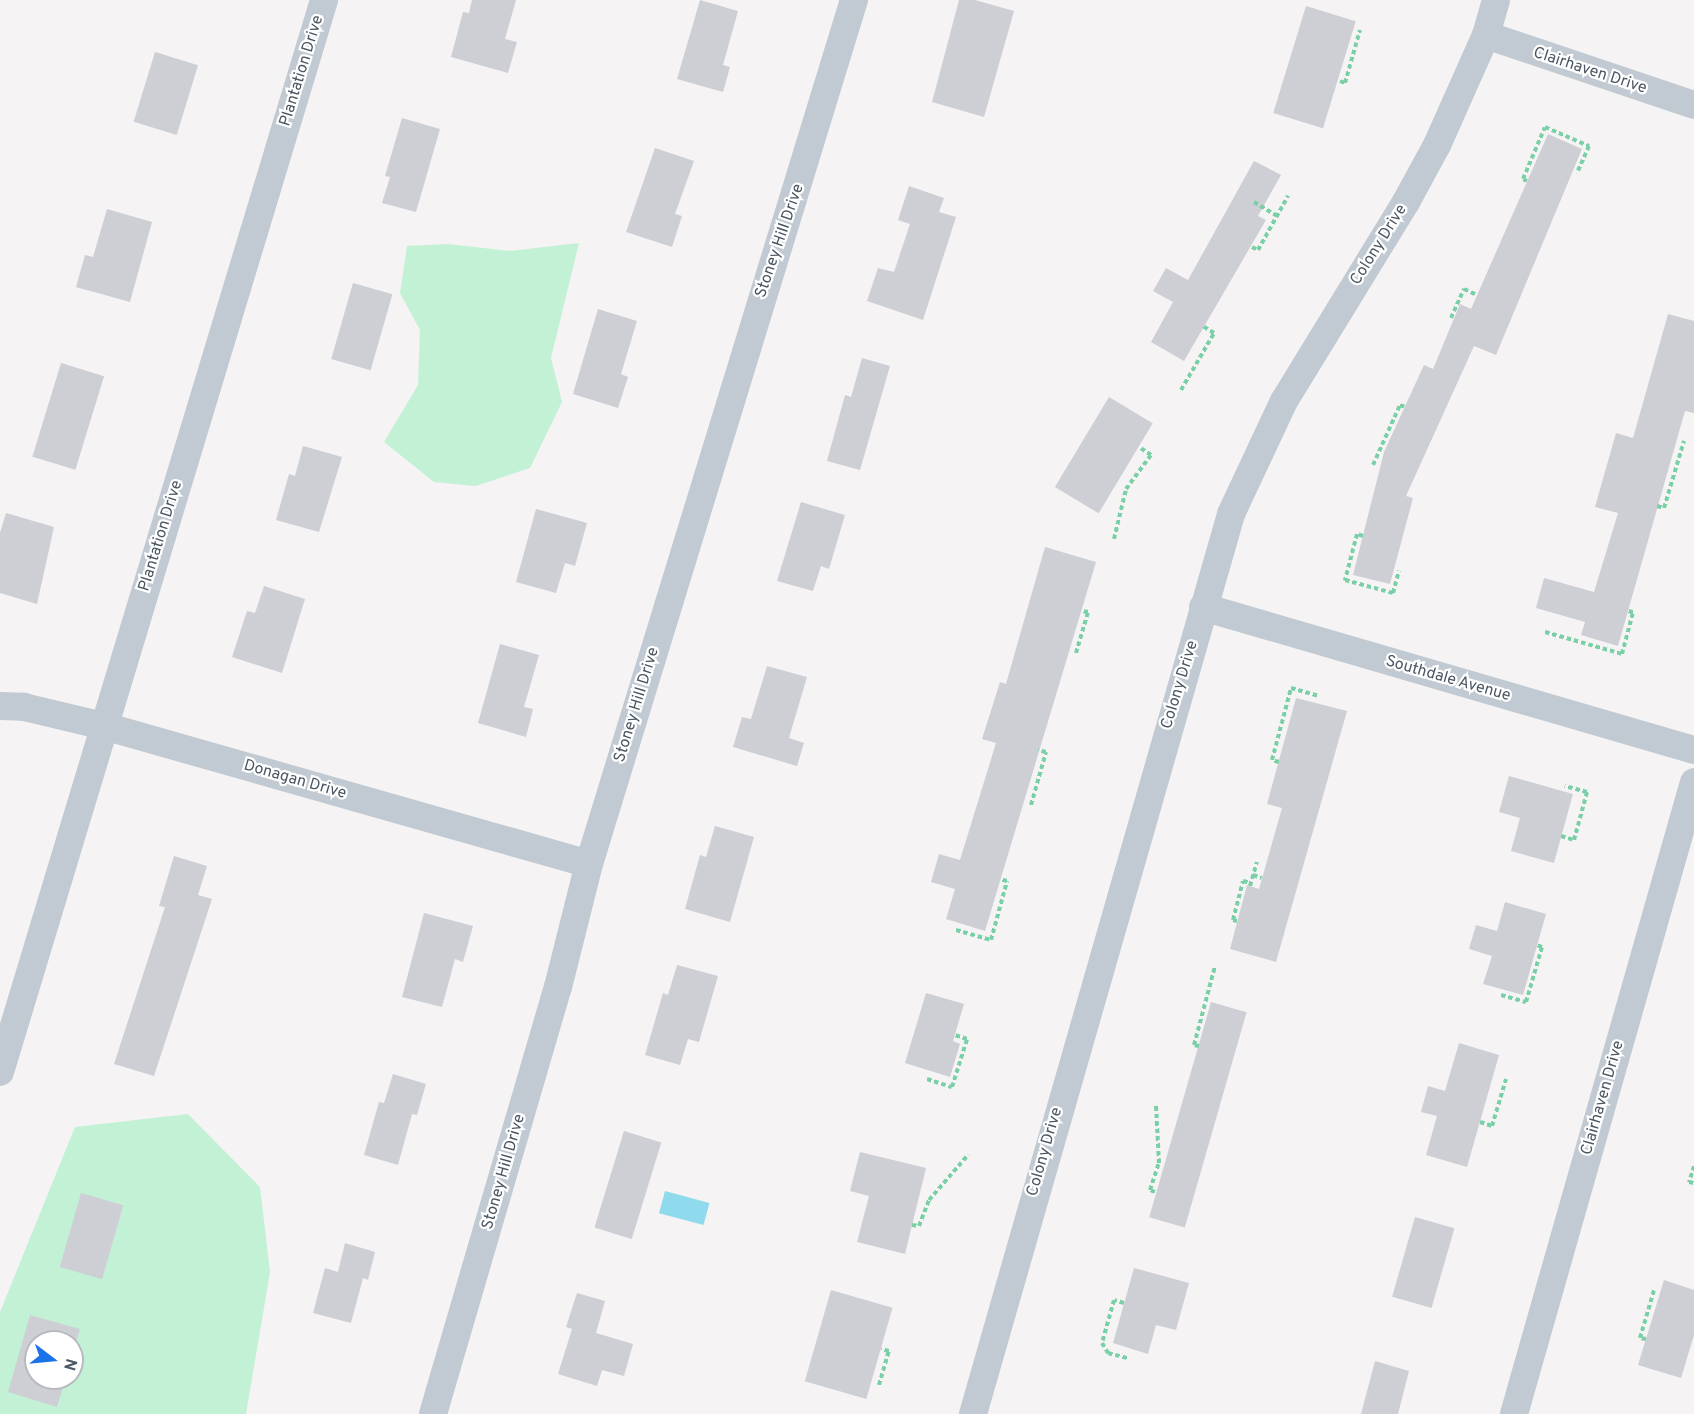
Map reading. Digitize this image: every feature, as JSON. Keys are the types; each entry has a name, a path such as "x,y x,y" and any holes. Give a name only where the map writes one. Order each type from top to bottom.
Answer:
{"street":[{"name":"Plantation Drive","path":"0,1072 324,0"},
{"name":"Stoney Hill Drive","path":"433,1414 558,987 589,864 854,0"},
{"name":"Colony Drive","path":"973,1414 1231,514 1250,468 1320,338 1406,202 1486,35 1496,0"},
{"name":"Clairhaven Drive","path":"1486,35 1694,105"},
{"name":"Southdale Avenue","path":"1203,607 1694,750"},
{"name":"Donagan Drive","path":"0,706 24,707 104,726 589,864"},
{"name":"Clairhaven Drive","path":"1514,1414 1694,782"}],"path":[{"path":"1340,81 1345,83 1360,30"},
{"path":"1527,181 1523,179 1545,127 1589,147 1577,173"},
{"path":"1252,247 1258,250 1288,196"},
{"path":"1254,202 1277,216"},
{"path":"1451,318 1464,289 1477,295"},
{"path":"1181,390 1214,333 1203,326"},
{"path":"1373,465 1400,405 1405,407"},
{"path":"1657,506 1665,508 1684,441"},
{"path":"1114,539 1126,489 1151,455 1139,447"},
{"path":"1363,536 1357,534 1345,580 1393,593 1399,571"},
{"path":"1076,653 1088,612 1082,611"},
{"path":"1545,632 1622,654 1633,612 1628,611"},
{"path":"1279,762 1272,760 1291,688 1319,696"},
{"path":"1031,805 1046,752 1038,750"},
{"path":"1561,836 1574,840 1587,792 1565,786"},
{"path":"1237,921 1233,920 1243,881 1251,884 1257,862"},
{"path":"1253,875 1262,878"},
{"path":"956,930 991,940 1007,881 1000,879"},
{"path":"1501,995 1526,1002 1542,947 1537,945"},
{"path":"1199,1046 1194,1045 1215,966"},
{"path":"927,1079 952,1087 967,1039 955,1035"},
{"path":"1480,1122 1492,1126 1506,1079"},
{"path":"1155,1192 1150,1190 1159,1163 1156,1104"},
{"path":"912,1225 919,1226 929,1200 968,1155"},
{"path":"1694,1166 1689,1182 1694,1183"},
{"path":"1646,1339 1640,1338 1654,1290"},
{"path":"1124,1303 1114,1300 1102,1342 1108,1353 1127,1358"},
{"path":"879,1385 889,1351 880,1349"}],"green space":[{"path":"579,243 551,358 562,402 530,468 476,486 434,482 384,442 418,385 420,330 400,293 407,246 448,244 510,251"},
{"path":"188,1114 260,1187 270,1272 246,1414 0,1414 0,1312 75,1127"}],"water":[{"path":"665,1191 709,1203 703,1225 659,1213"}],"building":[{"path":"472,0 516,0 505,39 517,42 508,73 451,57 463,12 469,13"},
{"path":"700,0 738,11 723,65 730,67 723,92 677,79"},
{"path":"959,0 975,0 1014,11 984,117 932,102"},
{"path":"1306,6 1356,21 1323,128 1273,113"},
{"path":"155,52 198,65 177,135 134,122"},
{"path":"402,118 440,129 416,212 382,203 390,177 385,176"},
{"path":"1548,134 1582,149 1496,355 1474,346 1406,496 1413,498 1390,584 1353,575 1384,452 1424,365 1433,369 1460,304 1471,309"},
{"path":"655,148 694,161 675,214 682,216 672,247 626,232"},
{"path":"1254,161 1281,175 1258,216 1266,220 1184,361 1151,342 1173,302 1153,291 1166,268 1188,280"},
{"path":"909,186 944,198 939,212 956,217 923,320 867,301 878,268 894,272 910,224 898,220"},
{"path":"107,209 152,222 130,302 76,287 85,255 93,257"},
{"path":"353,283 392,294 371,370 331,359"},
{"path":"598,309 637,321 621,374 628,377 618,408 573,394"},
{"path":"1668,314 1694,321 1694,413 1685,411 1618,646 1581,635 1585,622 1536,608 1544,578 1594,592 1618,513 1595,507 1616,433 1633,438"},
{"path":"862,358 890,366 860,470 827,461 845,395 851,397"},
{"path":"61,363 104,376 75,470 32,457"},
{"path":"1109,397 1153,423 1099,513 1055,487"},
{"path":"303,446 342,457 319,532 276,520 289,474 295,476"},
{"path":"801,502 845,515 829,569 821,566 813,591 777,581"},
{"path":"536,509 587,523 575,566 565,563 556,593 516,582"},
{"path":"6,513 54,527 37,604 0,593 0,533"},
{"path":"1045,547 1096,562 985,931 946,919 955,889 931,882 939,854 960,860 996,743 982,739 1000,682 1006,684"},
{"path":"264,586 305,599 282,673 232,657 247,611 255,613"},
{"path":"500,644 539,655 524,707 533,709 526,737 478,723"},
{"path":"767,666 807,677 789,738 804,743 797,766 733,747 742,717 751,719"},
{"path":"1296,698 1347,711 1276,962 1230,949 1247,885 1259,889 1282,808 1267,804"},
{"path":"1509,776 1573,794 1554,863 1511,851 1520,818 1499,812"},
{"path":"715,826 754,837 730,922 685,909 700,855 706,857"},
{"path":"174,856 207,866 198,895 212,899 154,1076 114,1064 165,907 159,906"},
{"path":"1505,902 1546,914 1523,995 1483,984 1492,956 1469,949 1476,925 1497,931"},
{"path":"424,913 473,926 463,962 455,959 442,1007 402,997"},
{"path":"677,965 718,976 699,1042 688,1039 680,1065 645,1055 663,993 668,995"},
{"path":"926,993 964,1004 953,1041 960,1044 950,1077 905,1063"},
{"path":"1211,1002 1247,1012 1185,1228 1149,1217"},
{"path":"1459,1043 1499,1055 1467,1167 1426,1155 1437,1116 1421,1112 1428,1086 1445,1091"},
{"path":"393,1074 426,1084 417,1115 412,1114 398,1165 364,1155 379,1102 384,1103"},
{"path":"624,1131 661,1142 632,1239 594,1228"},
{"path":"860,1152 926,1168 905,1254 857,1242 869,1196 850,1191"},
{"path":"81,1193 123,1205 102,1279 60,1267"},
{"path":"1415,1217 1454,1228 1432,1308 1392,1297"},
{"path":"345,1243 375,1252 368,1280 363,1278 351,1323 313,1313 325,1268 338,1272"},
{"path":"1134,1268 1189,1283 1176,1330 1156,1325 1148,1354 1113,1343"},
{"path":"1664,1280 1694,1290 1694,1335 1681,1378 1638,1365"},
{"path":"831,1290 893,1308 866,1399 805,1381"},
{"path":"577,1293 605,1301 596,1333 633,1344 624,1376 602,1370 597,1386 558,1374 572,1329 566,1327"},
{"path":"30,1315 80,1329 80,1330 26,1330"},
{"path":"24,1336 24,1390 62,1390 57,1407 8,1392"},
{"path":"1375,1361 1409,1371 1398,1414 1361,1414"}]}
